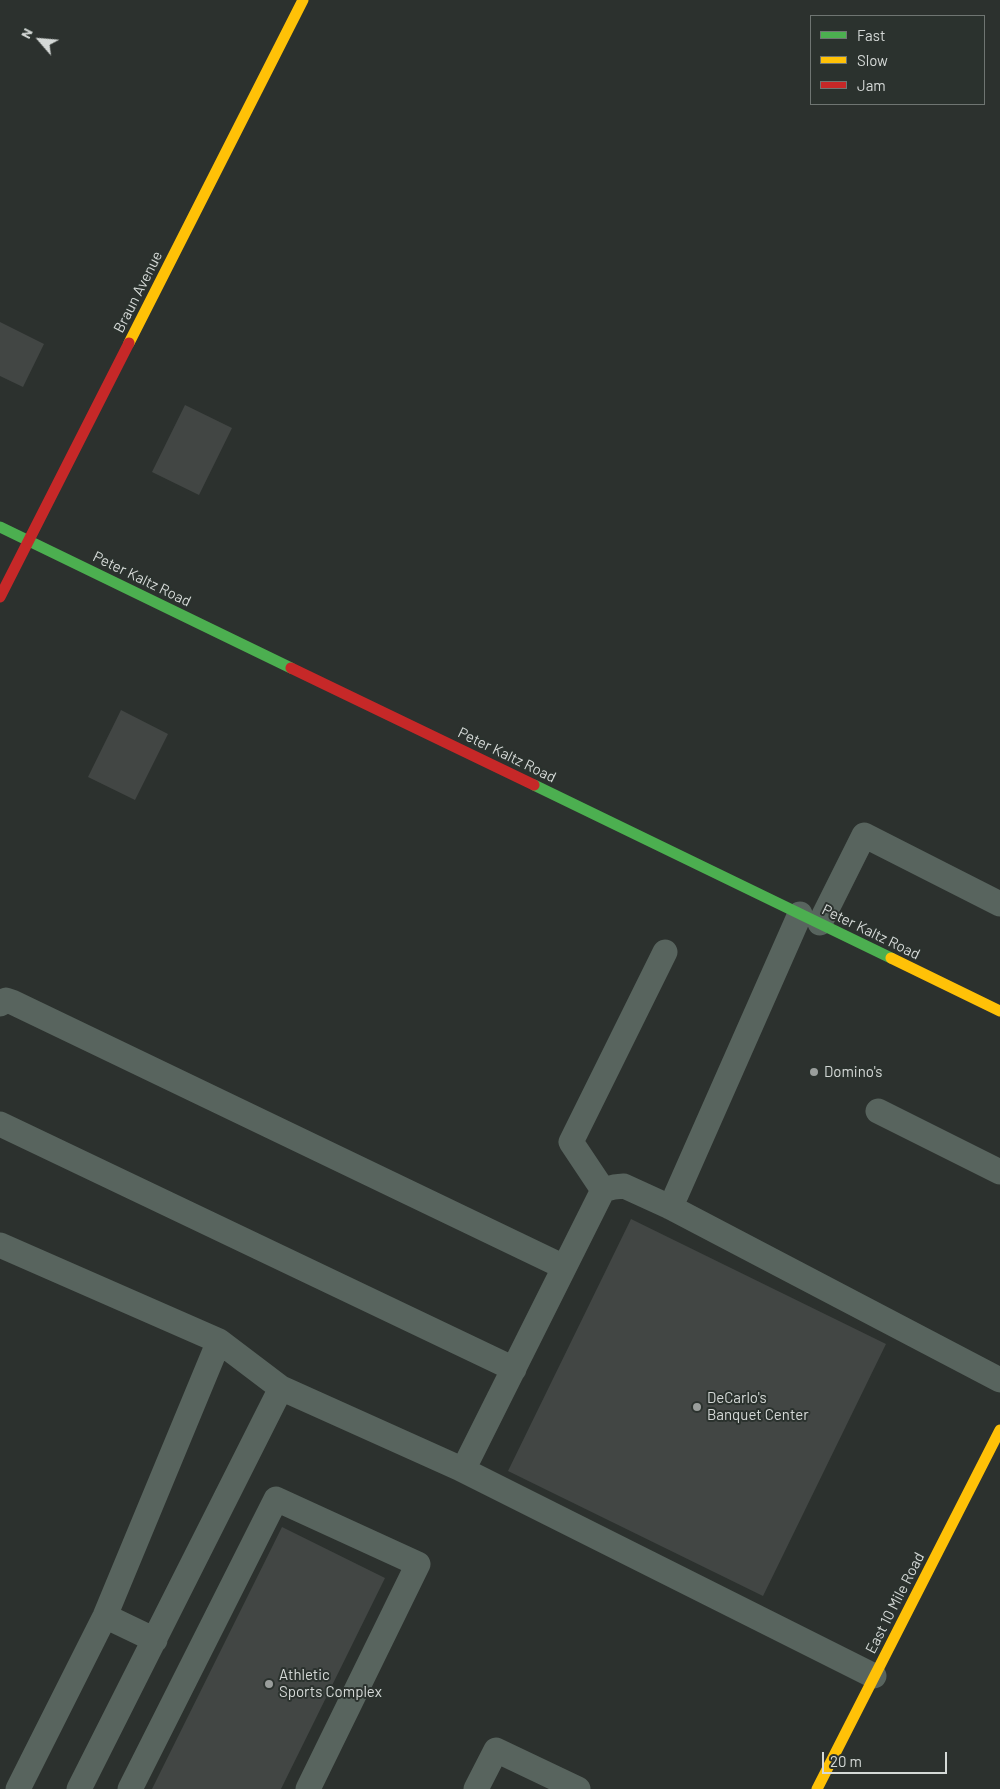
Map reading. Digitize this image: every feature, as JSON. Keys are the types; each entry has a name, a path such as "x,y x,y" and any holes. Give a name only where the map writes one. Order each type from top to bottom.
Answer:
{"street":[{"name":"Braun Avenue","path":"0,597 303,0"},
{"name":"Peter Kaltz Road","path":"0,527 1000,1011"},
{"name":"East 10 Mile Road","path":"817,1789 874,1676 997,1444"}],"lane":[{"path":"670,1207 810,919 864,835 1000,904"},
{"path":"665,952 572,1142 614,1188 670,1207 1000,1380"},
{"path":"0,1004 6,1000 12,1002 564,1267"},
{"path":"878,1111 1000,1172"},
{"path":"0,1124 514,1369"},
{"path":"459,1468 466,1464 564,1267 614,1188"},
{"path":"0,1245 220,1341 281,1388 459,1468 874,1676"},
{"path":"18,1789 105,1616 220,1341"},
{"path":"79,1789 281,1388"},
{"path":"130,1789 276,1500 418,1564 308,1789"},
{"path":"105,1616 155,1640"},
{"path":"476,1789 496,1750 578,1789"}],"building":[{"path":"0,322 44,344 23,387 0,376"},
{"path":"185,405 232,428 199,495 152,472"},
{"path":"121,710 168,734 135,800 88,777"},
{"name":"DeCarlo's Banquet Center","path":"631,1219 886,1344 763,1596 508,1471"},
{"name":"Athletic Sports Complex","path":"282,1527 385,1578 281,1789 152,1789"}],"traffic: fast":[{"path":"0,527 291,668"},
{"path":"534,785 891,958"}],"traffic: slow":[{"path":"129,343 303,0"},
{"path":"891,958 1000,1011"},
{"path":"817,1789 1000,1430"}],"traffic: jam":[{"path":"0,597 129,343"},
{"path":"291,668 534,785"}],"place":[{"name":"Domino's","path":"814,1072"},
{"name":"DeCarlo's Banquet Center","path":"697,1407"},
{"name":"Athletic Sports Complex","path":"269,1684"}]}
